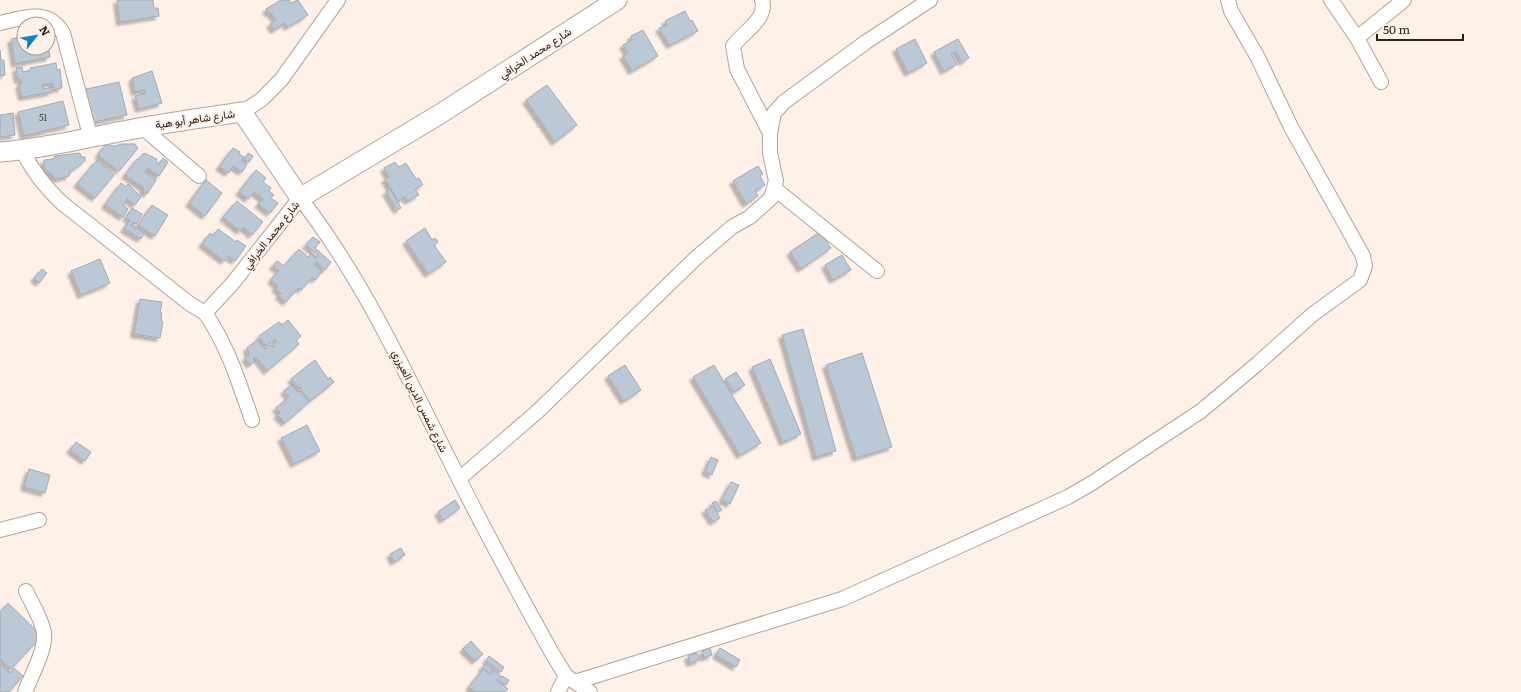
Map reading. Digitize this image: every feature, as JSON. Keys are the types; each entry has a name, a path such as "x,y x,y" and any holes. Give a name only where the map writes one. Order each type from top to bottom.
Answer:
{"street":[{"name":"شارع شاهر أبو هية","path":"0,152 23,151 143,128 242,112 261,100 281,80 338,0"},
{"name":"شارع محمد الخرافي","path":"205,313 236,278 300,198 440,114 617,0"},
{"path":"762,0 762,14 735,42 733,51 737,69 770,133"},
{"path":"459,479 537,412 697,257 732,227 750,217 772,198 776,180 770,153 770,133 774,113 784,102 866,42 930,0"},
{"path":"558,692 571,679 842,599 872,587 985,533 1068,497 1201,411 1256,365 1313,314 1360,280 1365,266 1362,256 1291,127 1257,56 1231,12 1228,0"},
{"path":"1331,0 1357,38 1381,82"},
{"path":"1357,38 1404,0"},
{"path":"0,23 38,16 49,18 57,23 64,33 91,139"},
{"name":"شارع شمس الدين العيزري","path":"242,112 300,198 321,225 351,271 384,328 459,479 508,573 571,679 590,692"},
{"path":"143,128 199,176"},
{"path":"23,151 36,174 48,190 62,203 190,304 205,313 215,328 233,364 252,420"},
{"path":"775,189 877,271"},
{"path":"0,530 39,520"},
{"path":"25,692 43,646 44,638 40,620 26,591"}],"building":[{"path":"117,0 153,0 154,8 158,8 159,16 120,22"},
{"path":"281,0 289,0 291,3 298,0 308,15 288,27 285,23 274,30 270,24 276,20 270,12 268,13 266,9"},
{"path":"685,11 690,21 692,20 698,31 670,45 659,28 667,25 665,21"},
{"path":"643,30 658,56 632,71 623,56 628,53 623,45 632,40 631,36"},
{"path":"16,38 16,56 50,57 15,64 11,39"},
{"path":"915,39 927,63 908,73 896,49"},
{"path":"958,39 969,58 962,62 956,51 951,54 957,64 944,71 934,52"},
{"path":"0,50 1,60 4,60 5,75 0,76"},
{"path":"56,63 57,70 60,69 62,88 51,90 52,92 22,97 19,84 22,83 21,79 18,80 16,68 22,67 23,72 31,70 30,68","holes":["53,83 54,87 43,89 42,85"]},
{"path":"152,71 162,103 139,109 135,96 145,94 144,90 135,92 132,78"},
{"path":"119,82 127,115 89,123 82,90"},
{"path":"547,85 577,125 555,142 526,100"},
{"path":"63,101 69,125 24,136 18,112"},
{"path":"13,113 15,135 0,137 0,115"},
{"path":"121,144 135,144 138,148 119,171 98,155 105,145 116,146"},
{"path":"233,148 240,152 239,154 244,157 242,161 247,164 242,172 233,166 229,173 219,167"},
{"path":"80,153 81,157 85,157 85,161 70,172 69,176 57,179 44,168 44,160 53,159 55,156"},
{"path":"144,153 157,159 156,162 159,164 163,158 168,162 159,176 148,168 145,172 156,180 147,194 143,191 144,188 125,175 137,159 138,160"},
{"path":"248,153 253,156 249,162 244,160"},
{"path":"97,160 114,175 95,198 77,184"},
{"path":"395,162 399,167 406,163 416,179 419,178 423,185 415,189 419,195 408,201 405,197 398,201 385,179 389,177 384,168"},
{"path":"758,166 763,174 760,176 765,185 755,191 758,196 746,204 733,181"},
{"path":"256,170 266,178 263,182 271,188 269,191 274,195 271,198 278,203 270,213 258,204 263,199 254,192 248,199 239,192"},
{"path":"206,180 222,193 205,216 189,203"},
{"path":"121,183 126,187 128,184 141,197 135,205 127,199 123,205 128,209 123,217 105,205"},
{"path":"390,189 401,208 397,210 386,192"},
{"path":"237,201 263,222 252,235 243,227 240,231 223,217"},
{"path":"152,205 168,215 155,236 138,225"},
{"path":"132,208 142,214 136,224 133,222 131,225 144,233 141,239 124,229 130,220 126,218"},
{"path":"425,228 432,240 435,238 438,242 434,245 446,262 428,274 406,241"},
{"path":"218,229 236,242 237,240 246,246 235,261 228,256 224,261 202,244 210,233 213,236"},
{"path":"820,232 831,248 801,269 790,252"},
{"path":"313,237 320,242 315,248 331,262 325,270 316,262 314,265 322,272 315,280 313,277 301,290 298,288 286,302 279,296 281,293 275,288 278,286 271,280 279,270 273,266 277,261 284,266 299,249 308,257 311,254 315,258 318,255 306,245"},
{"path":"842,255 851,270 833,280 825,265"},
{"path":"100,259 110,283 81,295 71,271"},
{"path":"42,269 47,273 39,283 34,278"},
{"path":"140,299 162,302 160,313 162,313 161,321 163,322 160,338 134,334"},
{"path":"288,320 301,336 296,340 299,344 267,371 256,357 253,359 255,361 250,365 245,358 249,355 247,348 257,340 265,349 270,345 273,348 275,346 273,344 277,341 275,339 266,346 259,336 279,322 282,325"},
{"path":"803,329 836,451 816,457 782,335"},
{"path":"862,353 892,447 856,458 826,365"},
{"path":"770,359 801,434 783,442 752,367"},
{"path":"315,360 328,379 330,377 334,382 310,401 300,389 302,387 299,388 291,379"},
{"path":"625,365 641,390 624,401 608,376"},
{"path":"714,365 761,443 740,455 693,377"},
{"path":"736,372 745,385 734,392 725,379"},
{"path":"291,385 298,392 300,391 309,402 285,423 277,415 280,413 276,408 289,397 284,391"},
{"path":"307,425 320,451 294,464 281,438"},
{"path":"76,442 91,452 85,461 70,450"},
{"path":"711,457 718,460 712,475 705,472"},
{"path":"29,469 50,475 45,493 24,487"},
{"path":"731,482 739,485 730,504 722,500"},
{"path":"455,500 460,508 443,520 438,512"},
{"path":"716,501 722,510 718,512 712,503"},
{"path":"713,506 720,518 713,522 705,510"},
{"path":"401,548 405,555 394,562 390,554"},
{"path":"8,603 42,636 11,669 0,659 0,612"},
{"path":"471,641 483,654 475,661 463,649"},
{"path":"710,648 712,655 704,658 702,651"},
{"path":"720,648 740,660 736,667 716,655"},
{"path":"697,653 700,660 690,663 688,656"},
{"path":"489,656 504,667 501,672 486,661"},
{"path":"0,664 10,673 14,668 23,676 9,692 0,692"},
{"path":"485,664 493,669 490,673 482,668"},
{"path":"483,669 490,675 494,670 501,676 497,680 508,689 505,692 474,692 469,687"},
{"path":"502,676 509,680 506,685 499,681"}]}
